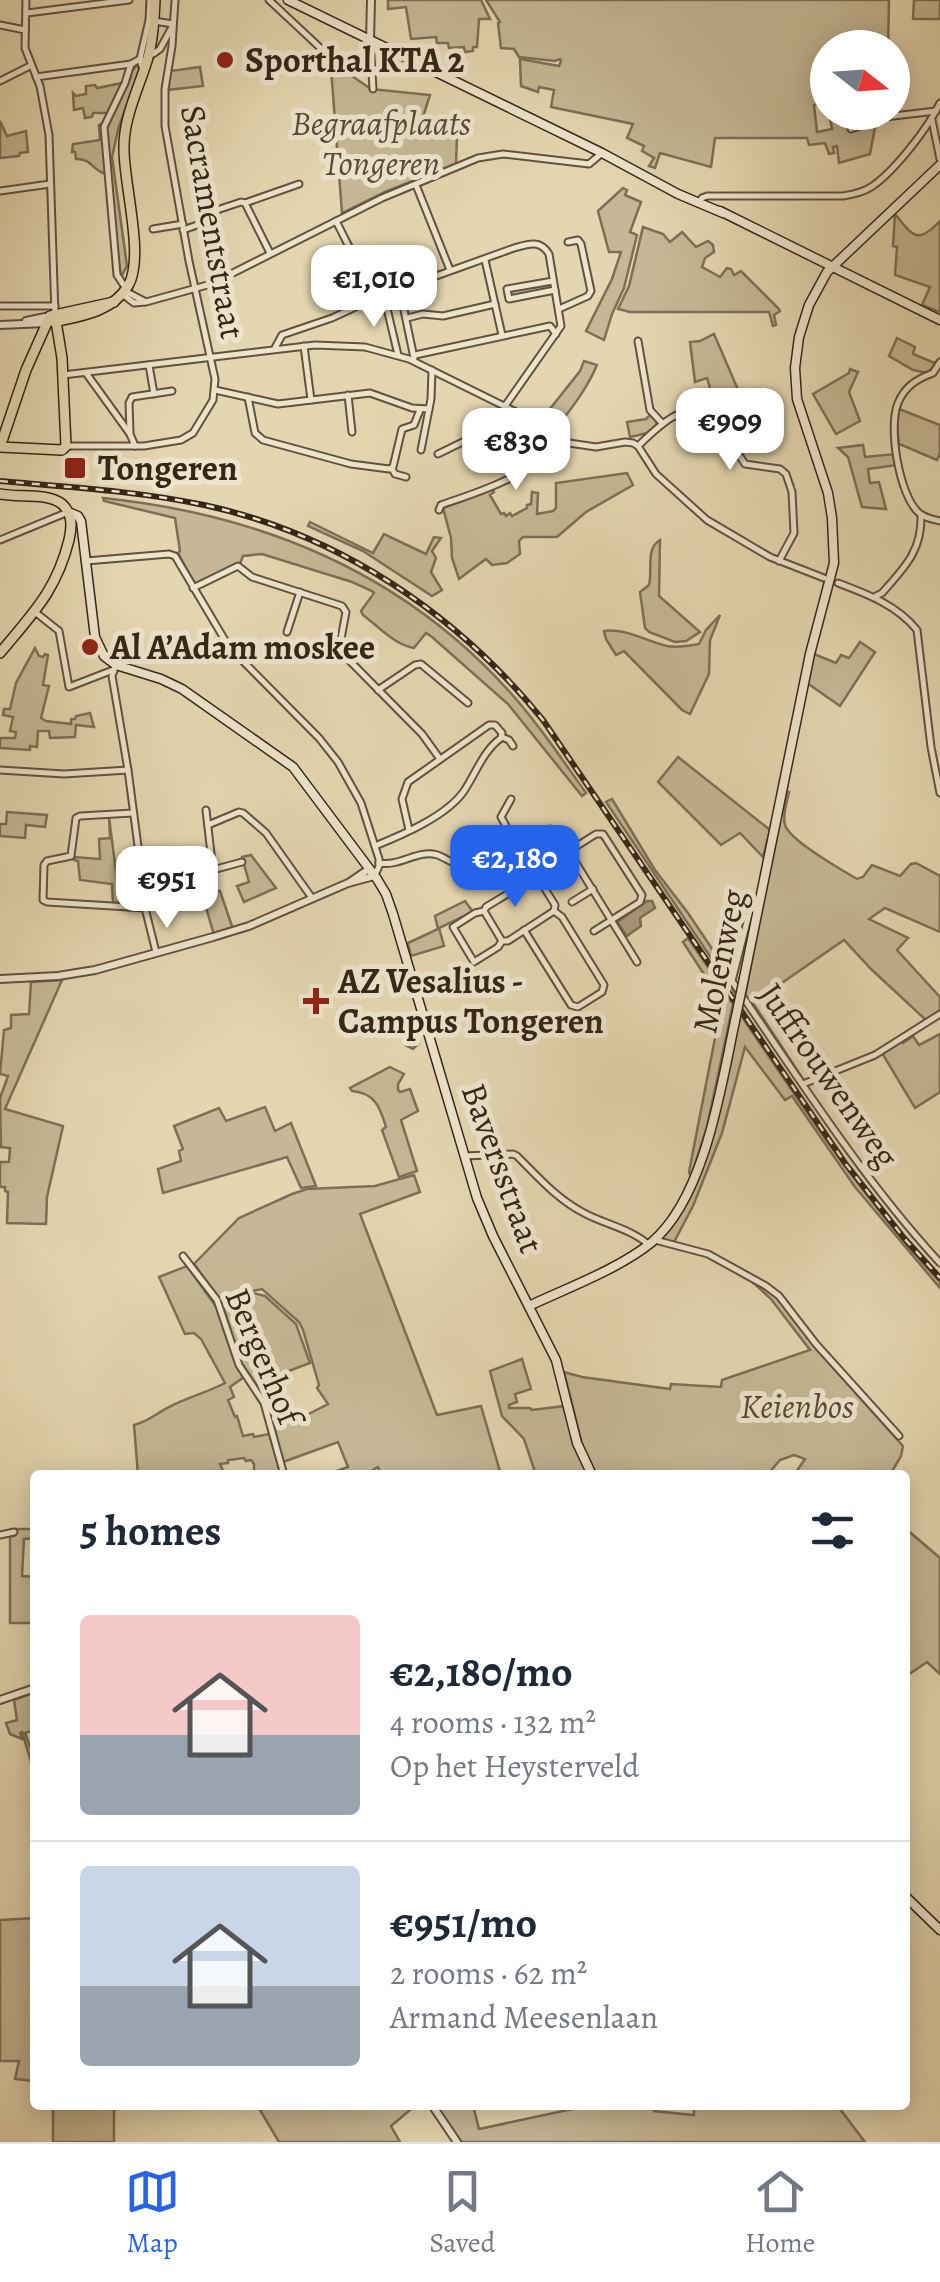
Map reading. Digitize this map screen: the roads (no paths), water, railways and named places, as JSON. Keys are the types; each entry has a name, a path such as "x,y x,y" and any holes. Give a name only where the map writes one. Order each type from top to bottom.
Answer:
{"main road":[{"path":"125,161 153,54 155,0"},
{"path":"288,0 940,320"},
{"path":"48,320 0,447 62,450 66,446 60,338 64,325 114,302 133,274 135,252 124,148 128,117 156,22"},
{"path":"824,596 833,543 828,494 798,399 799,337 809,305 825,275 940,162"},
{"path":"48,320 114,302"},
{"path":"48,320 77,318"},
{"path":"48,320 60,338"},
{"path":"0,494 53,500 68,512 71,528 62,566 52,587 0,653"},
{"path":"68,512 80,518 95,638 114,668"},
{"name":"Molenweg","path":"531,1310 652,1242 677,1213 693,1180 714,1114 735,1020 802,692 833,570 833,543"},
{"name":"Baversstraat","path":"114,668 160,679 182,689 293,767 386,894 489,1228 556,1360 577,1443 590,1470"},
{"path":"910,1901 940,1930"}],"street":[{"path":"26,0 24,39 30,66 40,86 49,135 54,230 48,320"},
{"path":"26,13 129,0"},
{"path":"143,72 140,59 155,0"},
{"path":"269,0 329,56"},
{"path":"371,0 373,89"},
{"name":"Sacramentstraat","path":"173,1 172,46 164,89 165,126 215,390"},
{"path":"153,54 160,50 173,24 156,22"},
{"path":"0,25 24,30"},
{"path":"36,78 131,64 140,59"},
{"path":"131,64 104,127 118,275 129,300 134,302 210,284 336,220 491,154 589,164 602,153"},
{"path":"0,81 30,66"},
{"path":"699,202 708,196 843,196 862,191 881,179 932,120 940,103"},
{"path":"910,115 936,112"},
{"path":"932,120 940,162"},
{"path":"0,191 50,184"},
{"path":"152,229 214,219 217,210 299,184"},
{"path":"416,184 450,270"},
{"path":"245,203 270,253"},
{"path":"336,220 375,298"},
{"path":"559,309 588,296 590,291 581,244 578,240 568,242"},
{"path":"275,348 282,335 375,298 528,244 538,244 549,254 562,323 504,406"},
{"path":"485,260 502,336"},
{"path":"553,281 507,289 509,300 555,290"},
{"path":"400,290 414,358"},
{"path":"384,296 398,355"},
{"path":"407,318 422,314 443,316 495,304"},
{"path":"0,306 48,320"},
{"path":"0,325 48,320"},
{"path":"10,325 48,320"},
{"path":"414,358 550,326 556,334"},
{"path":"638,341 650,410 662,423"},
{"path":"304,346 311,400"},
{"path":"64,375 304,346 355,346 414,358 504,406 549,440 596,447 625,442 638,446 656,474 708,520 779,561 824,578"},
{"path":"940,362 936,371 913,382 896,405 894,429 908,498 921,516 940,521"},
{"path":"150,365 154,394"},
{"path":"421,450 432,370"},
{"path":"86,373 135,446"},
{"path":"930,375 940,377"},
{"path":"66,446 175,442 189,436 209,407 215,390 273,404 374,393 420,410 429,409"},
{"path":"130,434 132,398 172,391"},
{"path":"348,395 352,432"},
{"path":"248,398 252,426 263,440 351,464 392,469"},
{"path":"638,446 669,418 706,408 745,464 780,469 786,474 792,492 794,533 779,561"},
{"path":"406,477 392,469 402,429 414,425 420,410"},
{"path":"438,454 481,433 508,445 534,425"},
{"path":"440,510 440,505 494,486 520,471 540,457 549,440"},
{"path":"780,460 780,469"},
{"path":"0,540 68,512"},
{"path":"876,596 912,558 921,516"},
{"path":"86,561 171,554 177,560 228,647 338,762 361,803 379,863"},
{"path":"193,588 240,566 252,577 344,608 341,652 422,734 440,758"},
{"path":"838,583 876,596 916,630 940,793"},
{"path":"287,632 300,592"},
{"path":"35,612 60,634 69,687 114,668 143,890 242,862"},
{"path":"378,690 424,664 452,694 468,704"},
{"path":"409,830 402,800 405,787 413,778 492,724 514,746"},
{"path":"375,846 445,810 502,736"},
{"path":"0,770 64,774 128,770"},
{"path":"502,941 554,911 555,905 520,847 512,842 501,817 511,798"},
{"path":"206,810 213,871"},
{"path":"133,812 76,818 71,856 44,865 42,900 145,905 156,952"},
{"path":"208,825 243,813 266,833 312,898"},
{"path":"520,847 554,829 638,962"},
{"path":"462,832 482,859"},
{"path":"569,851 596,834 603,834 642,895 641,901 594,931"},
{"path":"379,863 393,864 430,853 469,865 512,842"},
{"path":"0,979 71,974 249,926 372,872 379,863"},
{"path":"502,941 474,962 453,928 537,876"},
{"path":"572,902 593,889"},
{"name":"Juffrouwenweg","path":"758,905 750,910 732,981 867,1176 940,1264"},
{"path":"484,911 502,941"},
{"path":"524,930 571,1004 578,1007 602,992 604,985 562,917 554,911"},
{"path":"802,1084 875,1055 940,1014"},
{"path":"464,1156 513,1154 565,1202 583,1212 652,1242 708,1254 766,1286 899,1436"},
{"name":"Bergerhof","path":"186,1259 217,1300 238,1365 260,1394 283,1470"},
{"path":"0,1535 14,1532"},
{"path":"0,1700 30,1690"},
{"path":"435,2110 457,2142"}],"railway":[{"path":"0,481 153,496 254,518 348,558 434,613 473,646 543,720 845,1163 940,1278"}],"place":[{"name":"Sporthal KTA 2","path":"225,60"},
{"name":"Tongeren","path":"75,468"},
{"name":"Al A’Adam moskee","path":"90,647"},
{"name":"AZ Vesalius - Campus Tongeren","path":"316,1001"}],"park label":[{"name":"Begraafplaats Tongeren","path":"381,143"},
{"name":"Keienbos","path":"797,1406"}]}
